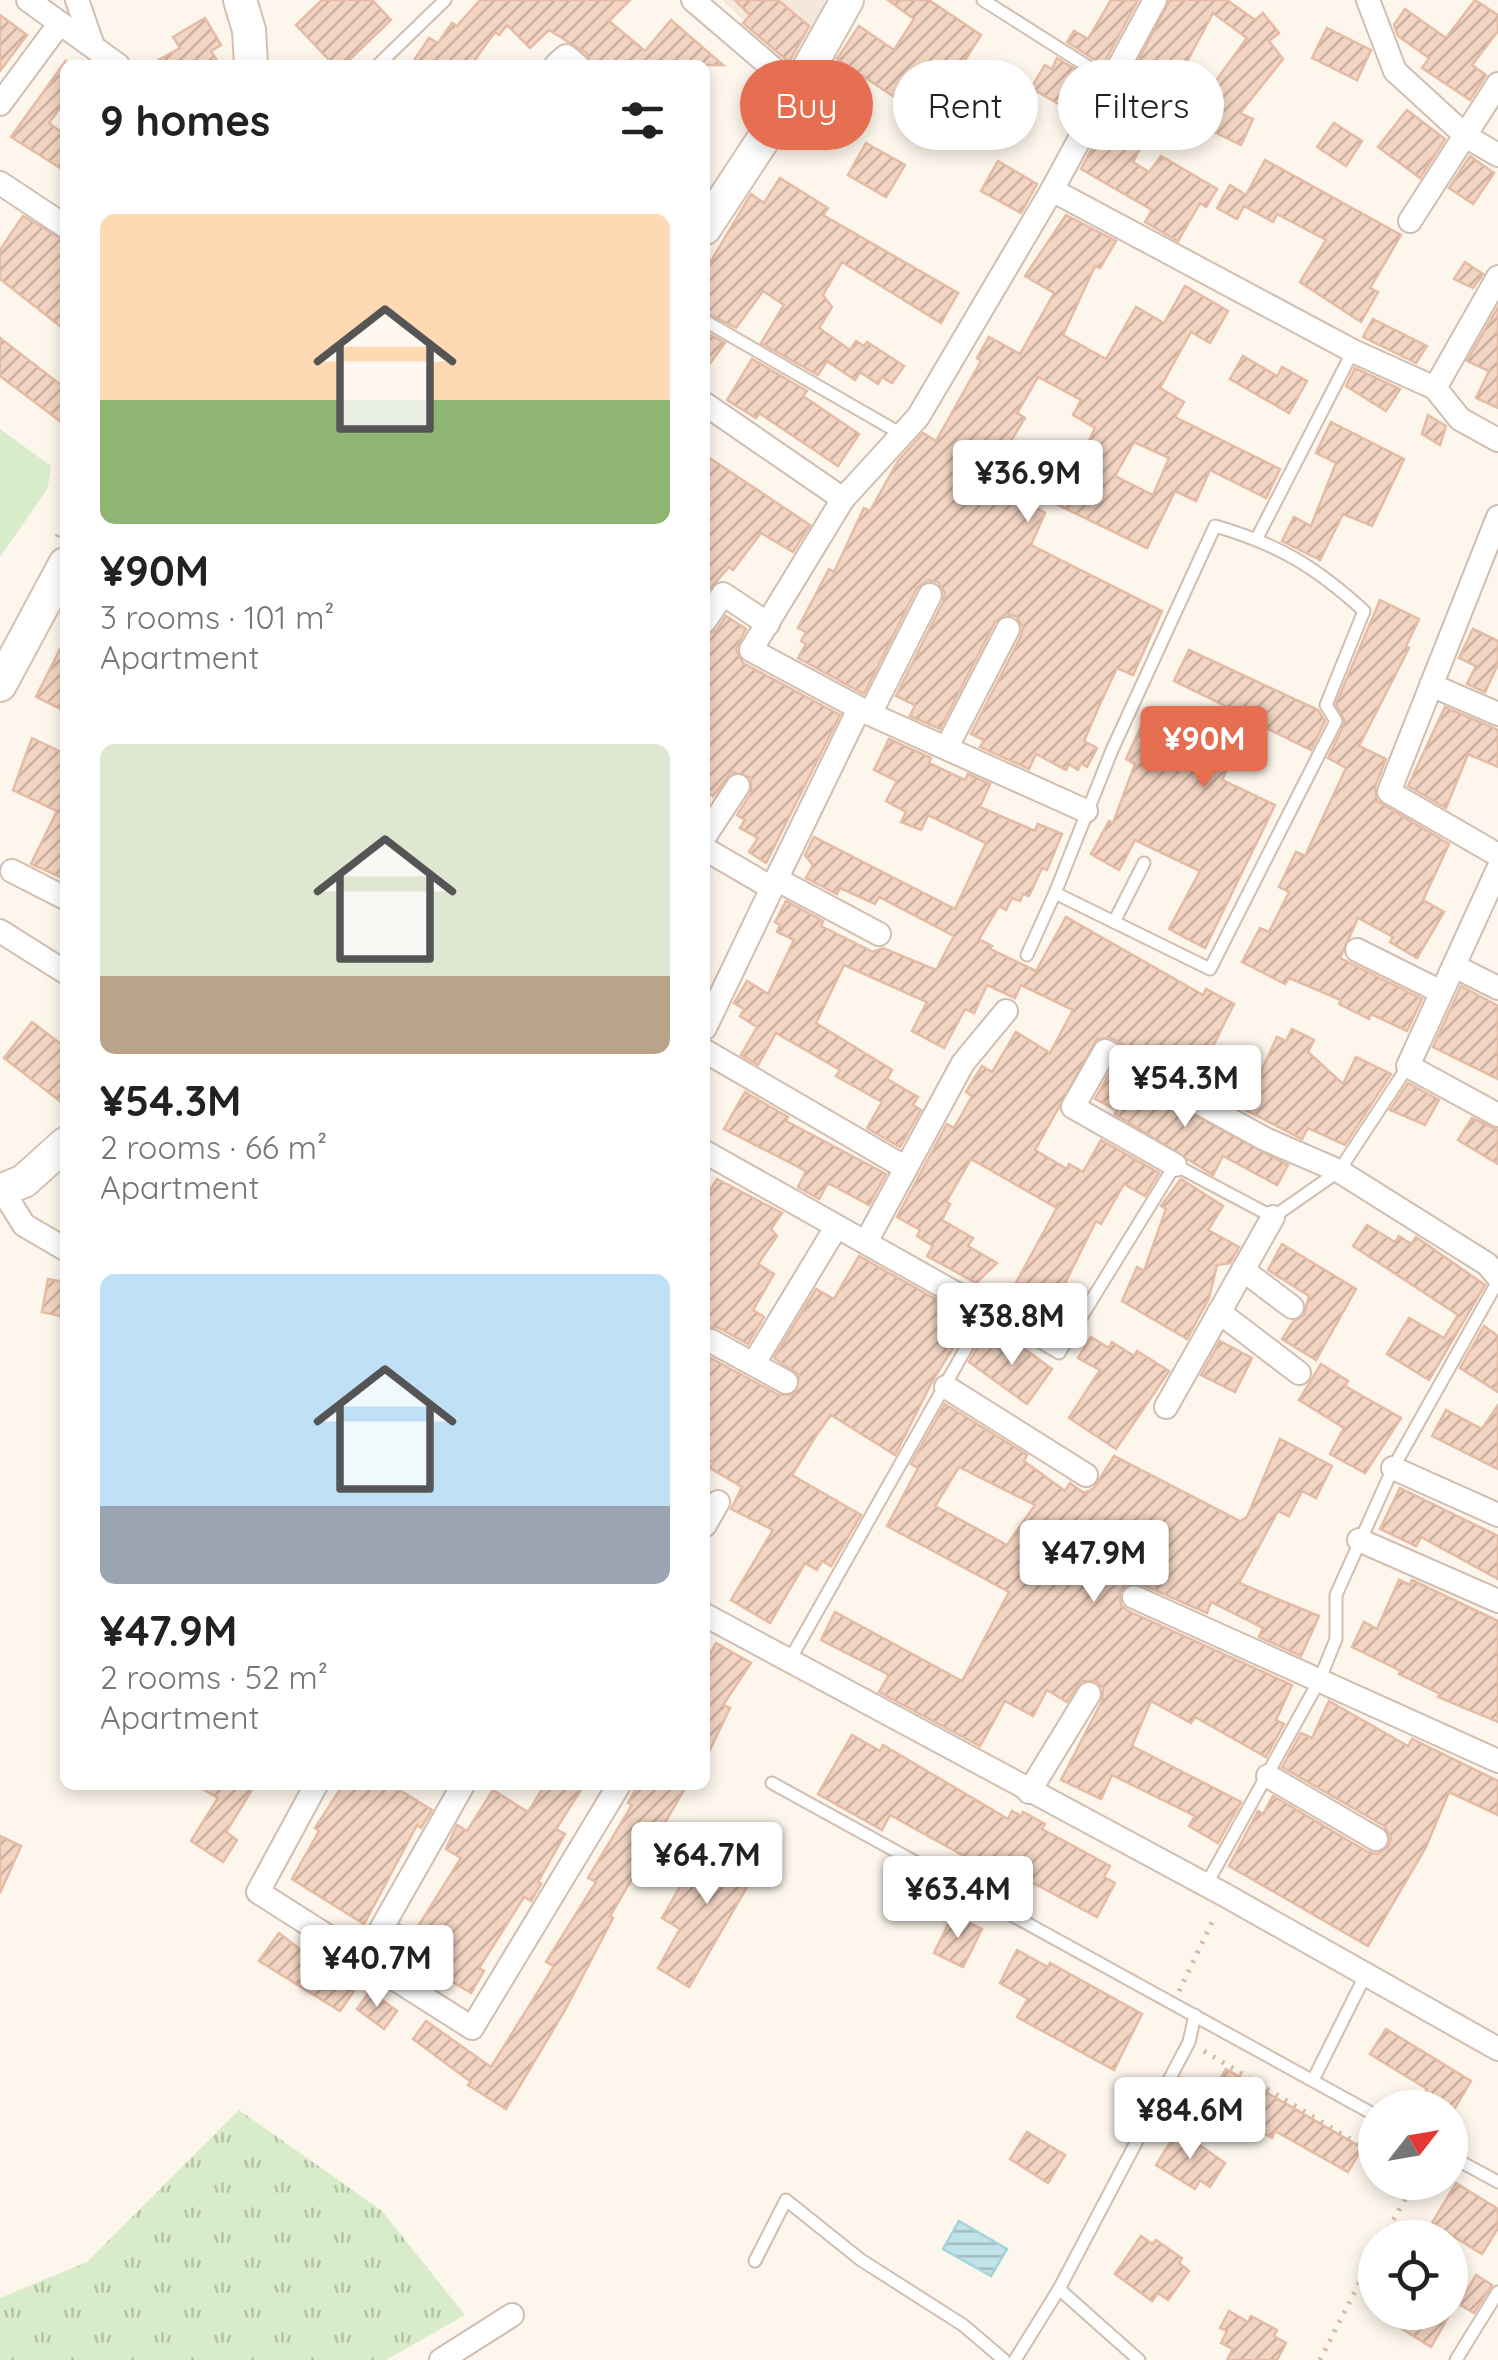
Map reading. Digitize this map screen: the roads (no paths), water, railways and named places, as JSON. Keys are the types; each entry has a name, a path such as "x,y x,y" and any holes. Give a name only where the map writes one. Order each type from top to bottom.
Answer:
{"main road":[{"path":"240,0 250,30 251,60"},
{"path":"812,60 847,0"},
{"path":"710,220 756,150"},
{"path":"0,685 60,573"},
{"path":"1,1190 24,1181 60,1149"}],"street":[{"path":"28,0 112,60"},
{"path":"77,0 94,46"},
{"path":"693,0 763,60"},
{"path":"1121,60 1155,0"},
{"path":"1378,6 1394,72 1467,137 1498,155"},
{"path":"0,104 60,23"},
{"path":"1410,222 1498,84"},
{"path":"1073,150 903,435 843,499 751,650 865,711 1086,812"},
{"path":"0,183 60,223"},
{"path":"1052,190 1353,351 1436,388 1460,418 1498,440"},
{"path":"1436,388 1498,277"},
{"path":"710,407 843,499"},
{"path":"1498,516 1389,792 1495,850 1454,966 1408,1066 1498,1115"},
{"path":"710,614 723,594 768,624"},
{"path":"710,1018 774,884 930,596"},
{"path":"946,747 1008,628"},
{"path":"1431,685 1498,714"},
{"path":"710,828 738,786"},
{"path":"710,852 880,934"},
{"path":"12,870 60,895"},
{"path":"0,932 60,969"},
{"path":"1357,950 1441,992"},
{"path":"1454,966 1498,988"},
{"path":"866,1242 963,1063 1006,1011"},
{"path":"1176,1165 1073,1107 1105,1051 1265,1138 1339,1171 1487,1264 1498,1279"},
{"path":"710,1054 906,1168"},
{"path":"710,1162 866,1242 987,1311"},
{"path":"1,1190 24,1224 60,1245"},
{"path":"1166,1407 1273,1218"},
{"path":"754,1364 835,1229"},
{"path":"1243,1270 1292,1307"},
{"path":"1219,1312 1299,1373"},
{"path":"710,1341 786,1382"},
{"path":"946,1387 1086,1475"},
{"path":"1393,1468 1498,1514"},
{"path":"710,1516 718,1502"},
{"path":"1360,1540 1498,1601"},
{"path":"1134,1597 1498,1761"},
{"path":"712,1619 1206,1885 1498,2049"},
{"path":"1028,1792 1089,1694"},
{"path":"1268,1776 1376,1839"},
{"path":"313,1790 258,1892 472,2028 617,1790"},
{"path":"364,1959 460,1790"},
{"path":"441,2360 512,2316"}],"lane":[{"path":"383,60 445,0"},
{"path":"983,0 1078,60"},
{"path":"710,324 903,435"},
{"path":"1258,538 1353,351"},
{"path":"1027,955 1086,812 1214,526 1258,538 1320,570 1364,611 1326,705 1336,721 1210,969 1055,893"},
{"path":"1114,922 1144,863"},
{"path":"788,1663 987,1311 1059,1353 1176,1165 1273,1218 1339,1171 1408,1066"},
{"path":"1206,1885 1319,1681 1336,1640 1336,1594 1360,1540 1393,1468 1498,1279"},
{"path":"772,1783 1358,2105"},
{"path":"1313,2080 1366,1974"},
{"path":"1015,2360 1059,2289 1189,2042 1195,2016"},
{"path":"1468,2166 1498,2182"},
{"path":"755,2261 786,2200 861,2260 963,2325 1004,2360"},
{"path":"1059,2289 1138,2360"},
{"path":"1456,2360 1498,2292"}],"water":[{"path":"959,2221 1007,2249 991,2276 943,2249"}]}
